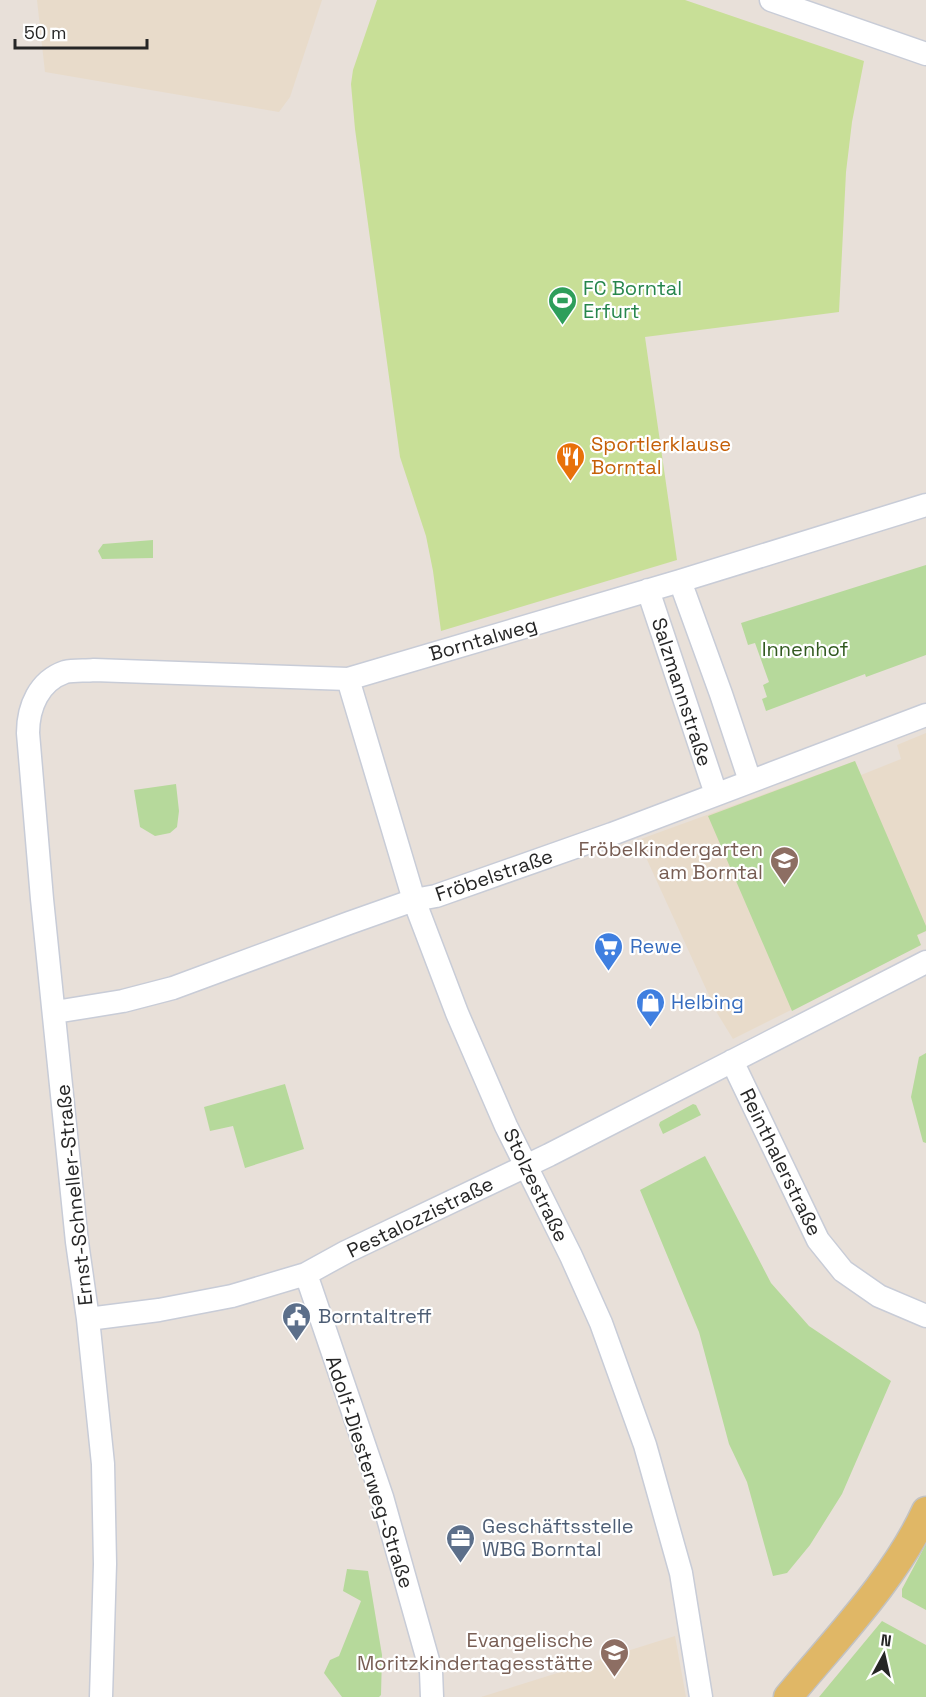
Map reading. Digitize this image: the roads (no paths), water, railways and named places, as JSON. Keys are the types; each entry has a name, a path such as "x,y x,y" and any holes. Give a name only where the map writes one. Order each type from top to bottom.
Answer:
{"main road":[{"path":"788,1697 872,1596 901,1555 926,1511"}],"street":[{"path":"771,0 926,54"},
{"name":"Borntalweg","path":"36,696 51,679 67,672 117,671 348,679 680,581 926,505"},
{"name":"Salzmannstraße","path":"680,581 722,694 750,781"},
{"name":"Salzmannstraße","path":"648,590 716,794"},
{"name":"Stolzestraße","path":"348,679 414,900 457,1013 506,1126 572,1256 602,1323 645,1445 681,1573 701,1697"},
{"name":"Ernst-Schneller-Straße","path":"36,696 28,717 28,733 42,899 77,1242 88,1319 103,1464 105,1564 101,1697"},
{"name":"Fröbelstraße","path":"55,1012 173,988 414,900 436,896 612,834 926,715"},
{"name":"Pestalozzistraße","path":"88,1319 159,1310 232,1296 306,1274 926,962"},
{"name":"Reinthalerstraße","path":"732,1061 818,1240 843,1271 879,1296 926,1316"},
{"name":"Adolf-Diesterweg-Straße","path":"306,1274 382,1497 431,1671 432,1697"}],"place":[{"name":"FC Borntal Erfurt","path":"562,326"},
{"name":"Sportlerklause Borntal","path":"570,482"},
{"name":"Fröbelkindergarten am Borntal","path":"784,886"},
{"name":"Rewe","path":"609,972"},
{"name":"Helbing","path":"650,1028"},
{"name":"Borntaltreff","path":"297,1342"},
{"name":"Geschäftsstelle WBG Borntal","path":"461,1564"},
{"name":"Evangelische Moritzkindertagesstätte","path":"614,1678"}],"park label":[{"name":"Innenhof","path":"805,649"}]}
